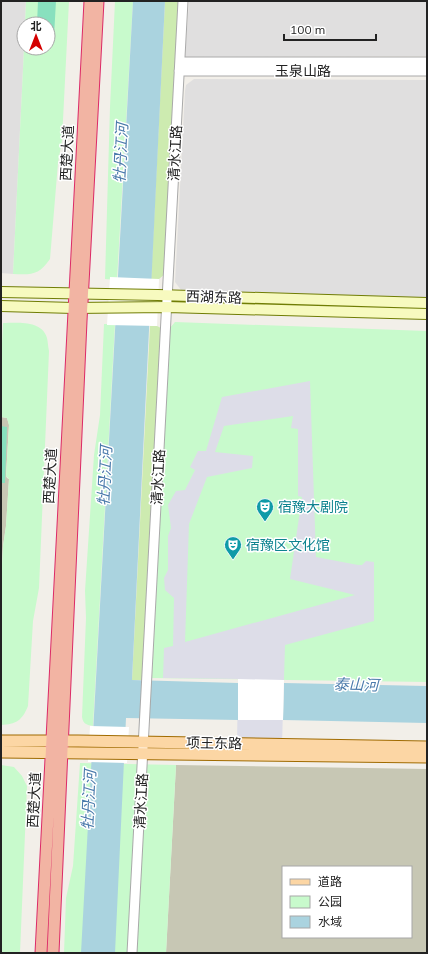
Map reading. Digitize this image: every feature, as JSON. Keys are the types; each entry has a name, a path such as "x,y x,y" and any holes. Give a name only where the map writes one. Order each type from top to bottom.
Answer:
{"highway":[{"name":"西楚大道","path":"79,293 90,1"},
{"name":"西楚大道","path":"41,953 58,741 78,308 98,1"},
{"name":"西楚大道","path":"53,953 57,753"}],"main road":[{"name":"西湖东路","path":"1,292 427,303"},
{"name":"西湖东路","path":"1,306 78,308 162,307 427,314"},
{"name":"项王东路","path":"1,741 427,747"},
{"name":"项王东路","path":"1,752 427,757"}],"street":[{"name":"清水江路","path":"132,953 146,723 162,307 183,1"},
{"name":"玉泉山路","path":"180,62 427,62"},
{"name":"玉泉山路","path":"179,71 427,71"}],"shaded area":[{"path":"1,1 26,1 25,16 16,16 16,56 24,56 13,274 1,273"},
{"path":"189,1 427,1 427,56 185,57"},
{"path":"194,79 427,80 427,299 185,292 181,290 175,282 185,91 186,85"},
{"path":"310,381 316,557 358,565 362,565 366,561 374,562 374,621 285,645 282,744 237,744 238,679 163,678 164,648 173,646 174,598 165,590 164,578 168,570 168,536 171,528 168,505 176,491 185,490 195,470 190,467 198,451 206,451 222,397","holes":["293,416 291,428 298,429 298,496 302,497 290,579 355,595 185,642 189,524 207,477 252,468 253,456 215,452 224,426"]},
{"path":"1,417 7,418 9,425 6,476 9,479 1,584"},
{"path":"176,765 427,769 427,953 166,953"}],"green space":[{"path":"26,1 69,1 62,140 58,163 50,259 42,268 34,273 13,274 24,56 56,56 56,16 25,16"},
{"path":"38,1 56,1 55,16 37,16"},
{"path":"115,1 133,1 117,280 105,279"},
{"path":"165,1 182,1 166,273 159,279 151,279"},
{"path":"175,322 427,331 427,682 152,678 170,328"},
{"path":"3,323 22,323 35,325 40,328 47,338 49,351 39,588 33,621 28,706 18,721 11,724 1,725 1,584 9,479 6,476 9,425 7,418 1,417"},
{"path":"104,324 115,324 93,726 86,724 82,717 86,618 85,591 94,455 100,415"},
{"path":"150,326 157,326 161,328 145,680 132,680"},
{"path":"1,426 7,427 5,483 1,483"},
{"path":"80,763 176,765 166,953 64,953 66,898 73,866"},
{"path":"1,765 14,767 22,776 27,786 20,953 1,953"}],"water":[{"path":"133,1 165,1 132,680 238,683 238,720 126,718 115,953 81,953"},
{"name":"泰山河","path":"284,683 427,686 427,723 283,720"}],"pier":[{"path":"110,277 159,279 157,326 107,325"},
{"path":"238,679 284,680 283,720 238,720"},
{"path":"90,726 129,727 127,763 88,762"}],"place":[{"name":"宿豫大剧院","path":"265,522"},
{"name":"宿豫区文化馆","path":"233,560"}],"water label":[{"name":"牡丹江河","path":"121,153"},
{"name":"牡丹江河","path":"105,476"},
{"name":"牡丹江河","path":"89,800"}]}
